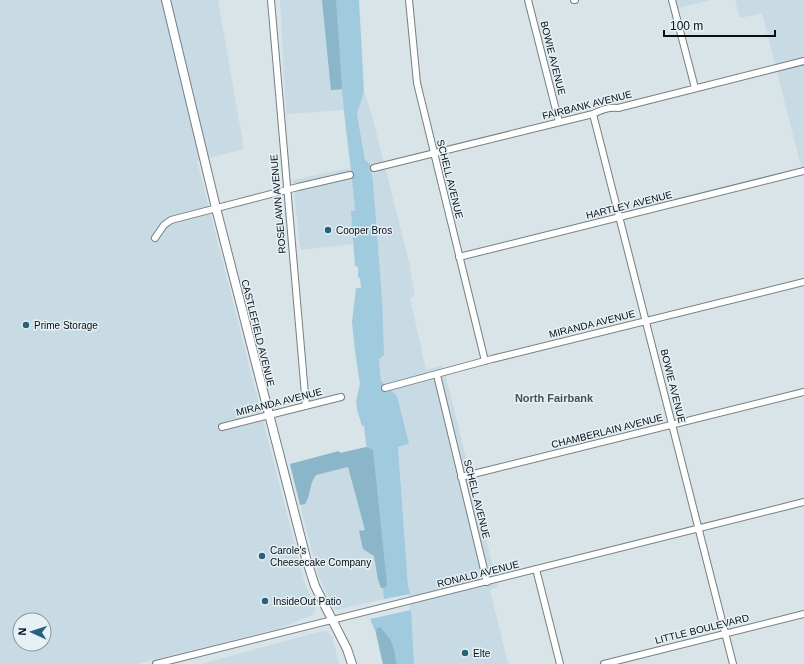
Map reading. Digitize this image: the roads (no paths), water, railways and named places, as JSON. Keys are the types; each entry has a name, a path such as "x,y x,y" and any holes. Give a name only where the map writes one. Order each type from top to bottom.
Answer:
{"street":[{"name":"CASTLEFIELD AVENUE","path":"166,0 216,208 315,586 347,649 352,664"},
{"name":"ROSELAWN AVENUE","path":"271,0 306,406"},
{"name":"SCHELL AVENUE","path":"410,0 417,83 485,361"},
{"name":"BOWIE AVENUE","path":"528,0 559,122"},
{"path":"672,0 695,88"},
{"name":"FAIRBANK AVENUE","path":"374,168 593,114 610,107 618,108 804,61"},
{"name":"BOWIE AVENUE","path":"593,114 733,664"},
{"name":"HARTLEY AVENUE","path":"459,257 804,171"},
{"path":"155,238 164,225 171,220 350,175"},
{"name":"MIRANDA AVENUE","path":"385,388 485,361 804,282"},
{"name":"SCHELL AVENUE","path":"437,375 487,582"},
{"name":"CHAMBERLAIN AVENUE","path":"461,477 804,392"},
{"name":"MIRANDA AVENUE","path":"222,426 341,397"},
{"name":"RONALD AVENUE","path":"156,664 804,502"},
{"path":"536,569 560,664"},
{"name":"LITTLE BOULEVARD","path":"604,664 804,614"}],"place":[{"name":"Cooper Bros","path":"328,230"},
{"name":"Prime Storage","path":"26,325"},
{"name":"Carole's Cheesecake Company","path":"262,556"},
{"name":"InsideOut Patio","path":"265,601"},
{"name":"Elte","path":"465,653"}],"district":[{"name":"North Fairbank","path":"554,398"}]}
